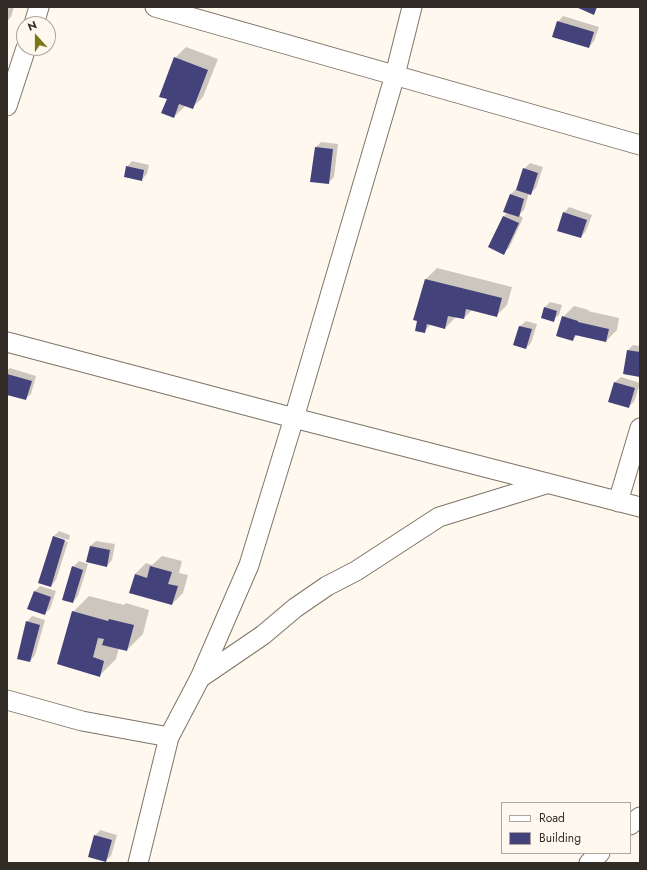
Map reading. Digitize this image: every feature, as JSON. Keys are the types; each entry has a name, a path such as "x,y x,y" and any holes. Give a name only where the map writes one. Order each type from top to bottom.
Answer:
{"street":[{"path":"155,7 640,145"},
{"path":"138,863 170,737 200,678 248,565 294,418 395,75 412,7"},
{"path":"7,106 23,56"},
{"path":"7,342 547,484 640,507"},
{"path":"618,502 640,428"},
{"path":"200,678 263,635 295,608 327,586 356,571 439,517 547,484"},
{"path":"7,700 82,721 170,737"},
{"path":"631,824 640,817"},
{"path":"589,863 599,854"}],"building":[{"path":"576,7 597,7 594,15"},
{"path":"557,21 594,32 589,48 552,37"},
{"path":"174,57 208,70 193,109 179,104 174,118 161,113 167,99 159,97"},
{"path":"315,147 333,149 329,184 310,182"},
{"path":"126,166 144,170 142,181 124,177"},
{"path":"523,168 538,173 531,195 516,190"},
{"path":"510,194 524,199 519,217 503,212"},
{"path":"563,212 587,220 581,238 557,231"},
{"path":"503,216 519,223 504,255 488,247"},
{"path":"425,279 502,298 497,317 466,309 464,319 448,316 445,329 427,324 425,333 415,331 417,321 413,320"},
{"path":"544,307 557,311 554,322 541,318"},
{"path":"562,316 578,322 609,329 606,342 575,335 573,341 556,336"},
{"path":"519,326 532,329 526,349 513,345"},
{"path":"627,350 640,352 640,377 623,374"},
{"path":"7,374 32,381 26,400 7,395"},
{"path":"614,382 635,388 629,408 608,402"},
{"path":"53,536 65,540 51,587 38,583"},
{"path":"90,546 110,550 107,567 86,562"},
{"path":"72,566 83,570 73,603 62,600"},
{"path":"150,566 172,572 168,584 178,586 172,605 129,593 135,574 147,578"},
{"path":"34,591 51,597 45,615 27,609"},
{"path":"72,611 108,621 109,619 134,625 127,651 102,645 104,639 98,638 93,657 104,661 100,677 57,664"},
{"path":"26,621 40,625 30,662 17,659"},
{"path":"94,835 112,840 106,862 88,857"}]}
